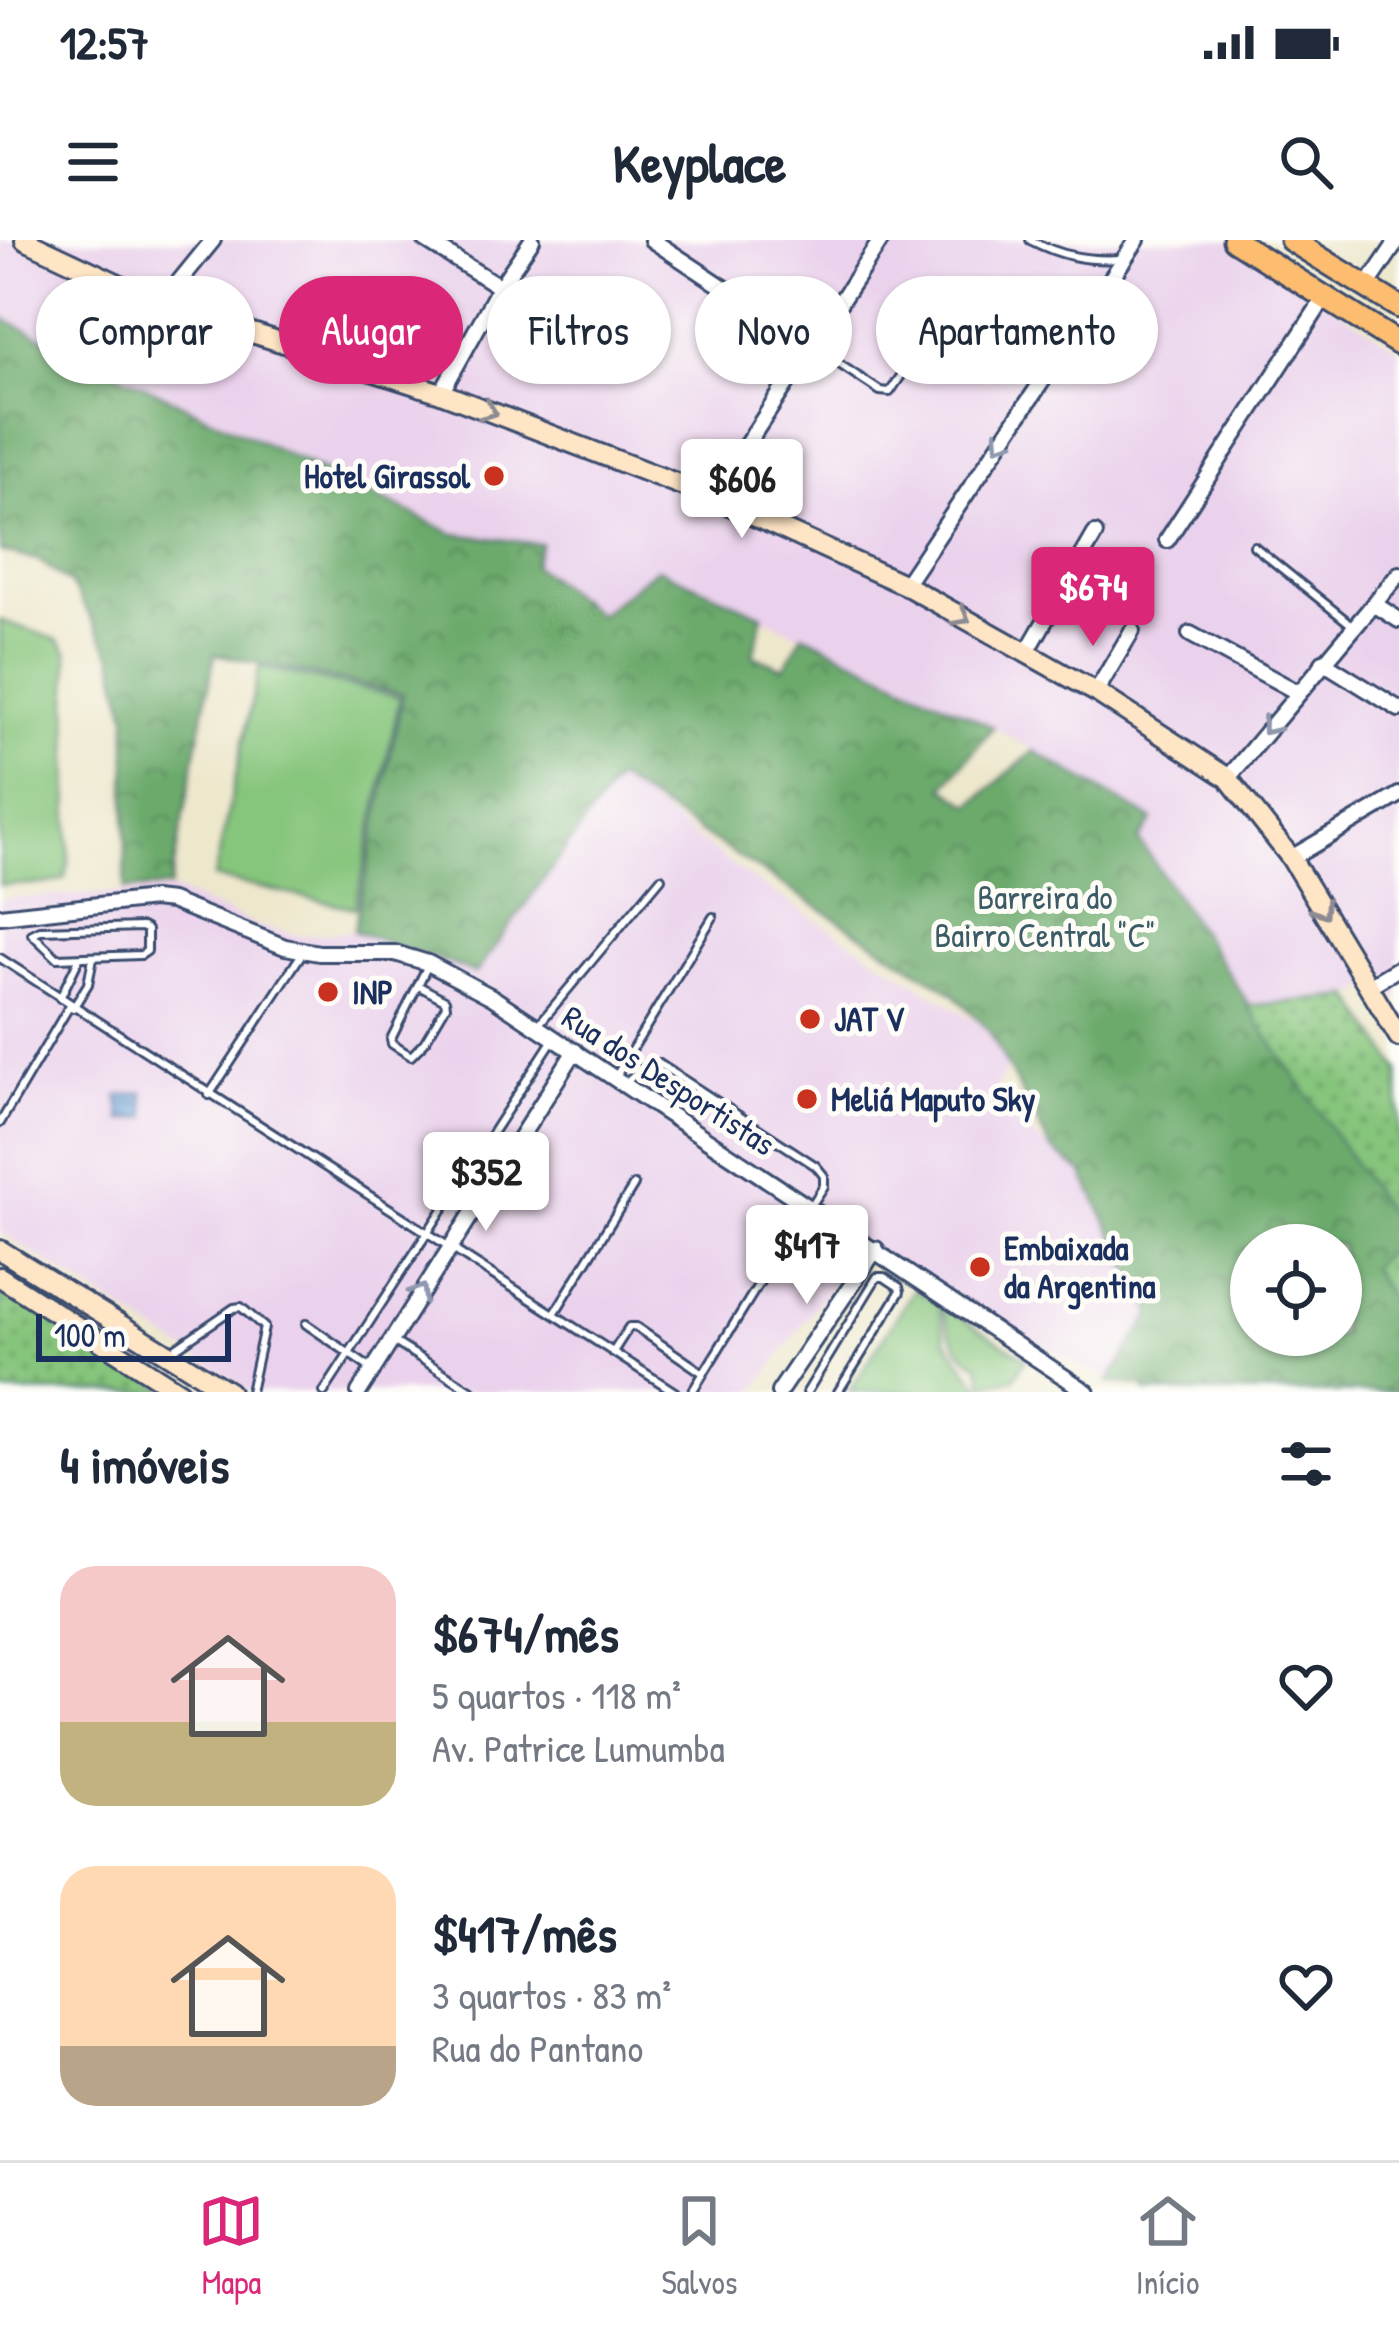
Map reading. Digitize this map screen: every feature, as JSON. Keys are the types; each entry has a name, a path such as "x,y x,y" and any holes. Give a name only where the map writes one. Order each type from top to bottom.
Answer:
{"main road":[{"path":"25,240 102,276"},
{"path":"1234,240 1399,344"},
{"path":"1291,240 1399,307"},
{"path":"255,334 442,393 712,497 905,585 1096,692 1228,778 1291,858 1399,1037"},
{"path":"0,1250 229,1392"},
{"path":"0,1277 180,1392"}],"street":[{"path":"184,276 213,240"},
{"path":"424,240 487,279"},
{"path":"507,276 532,240"},
{"path":"652,240 706,276"},
{"path":"852,284 880,240"},
{"path":"905,585 1137,240"},
{"path":"1367,286 1398,240"},
{"path":"1167,539 1325,297"},
{"path":"442,393 487,311"},
{"path":"712,497 787,384"},
{"path":"1027,652 1095,534"},
{"path":"1228,778 1399,574"},
{"path":"1374,604 1399,620"},
{"path":"1096,692 1132,632"},
{"path":"1190,634 1297,692"},
{"path":"1323,662 1399,709"},
{"path":"1291,858 1399,795"},
{"name":"Rua dos Desportistas","path":"0,916 153,898 285,947 395,953 428,963 492,997 621,1079 1087,1392"},
{"path":"1369,986 1399,968"},
{"path":"359,1392 575,1051"},
{"path":"779,1392 876,1249"}],"lane":[{"path":"1030,240 1066,257 1125,259"},
{"path":"852,372 880,391 890,392 895,384"},
{"path":"1254,546 1354,626"},
{"path":"536,1026 661,878"},
{"path":"621,1079 713,917"},
{"path":"147,930 147,951 141,955 93,958 52,955 33,938 34,931 147,930"},
{"path":"209,1094 312,952"},
{"path":"0,958 675,1392"},
{"path":"60,998 79,958"},
{"path":"0,1124 92,974 93,958"},
{"path":"418,986 446,1000 446,1006 411,1056 391,1039 428,963"},
{"path":"324,1392 554,1038"},
{"path":"621,1079 648,1063 658,1063 816,1166 824,1176 824,1186 812,1206"},
{"path":"554,1314 634,1185"},
{"path":"692,1392 784,1243"},
{"path":"807,1392 877,1277 884,1277 900,1292 838,1392"},
{"path":"167,1354 241,1307 264,1327 250,1392"},
{"path":"307,1324 373,1370"},
{"path":"613,1352 629,1327 636,1327 703,1373"},
{"path":"390,1340 474,1392"}],"shaded area":[{"path":"0,240 1229,240 1399,349 1399,1001 1384,977 1352,997 1247,1006 1139,839 1153,820 997,729 657,567 597,613 532,566 540,544 454,532 143,384 255,384 255,276 36,276 36,333 0,316"},
{"path":"616,778 747,876 981,1024 1009,1062 990,1103 1081,1172 1152,1312 1110,1381 856,1250 754,1392 250,1392 0,1232 0,899 173,890 262,927 300,936 354,931 476,973"}],"green space":[{"name":"Barreira do Bairro Central \"C\"","path":"0,317 36,334 36,384 140,384 454,534 541,544 533,565 598,615 657,568 763,615 753,655 784,668 803,634 993,727 944,787 971,805 1034,751 1153,820 1139,840 1399,1229 1399,1241 1371,1268 1399,1315 1399,1392 1146,1392 1143,1386 1108,1383 1152,1313 1082,1172 1051,1149 989,1031 952,992 616,779 476,973 354,931 403,694 215,654 170,887 125,890 127,716 113,656 71,584 38,560 0,551"},
{"path":"0,620 58,640 68,653 69,862 65,879 44,884 0,885"},
{"path":"259,667 400,697 355,908 214,878"},
{"path":"1351,996 1399,1070 1399,1229 1247,1006"},
{"path":"1399,1241 1399,1315 1371,1267"},
{"path":"0,1285 169,1392 0,1392"},
{"path":"914,1289 938,1304 946,1340 984,1392 849,1392"},
{"path":"942,1306 1026,1358 1014,1379 984,1384 979,1364 954,1341"}],"water":[{"path":"143,1092 147,1117 122,1121 118,1096"}],"place":[{"name":"Hotel Girassol","path":"494,476"},
{"name":"INP","path":"328,992"},
{"name":"JAT V","path":"810,1019"},
{"name":"Meliá Maputo Sky","path":"807,1099"},
{"name":"Embaixada da Argentina","path":"980,1267"}]}
